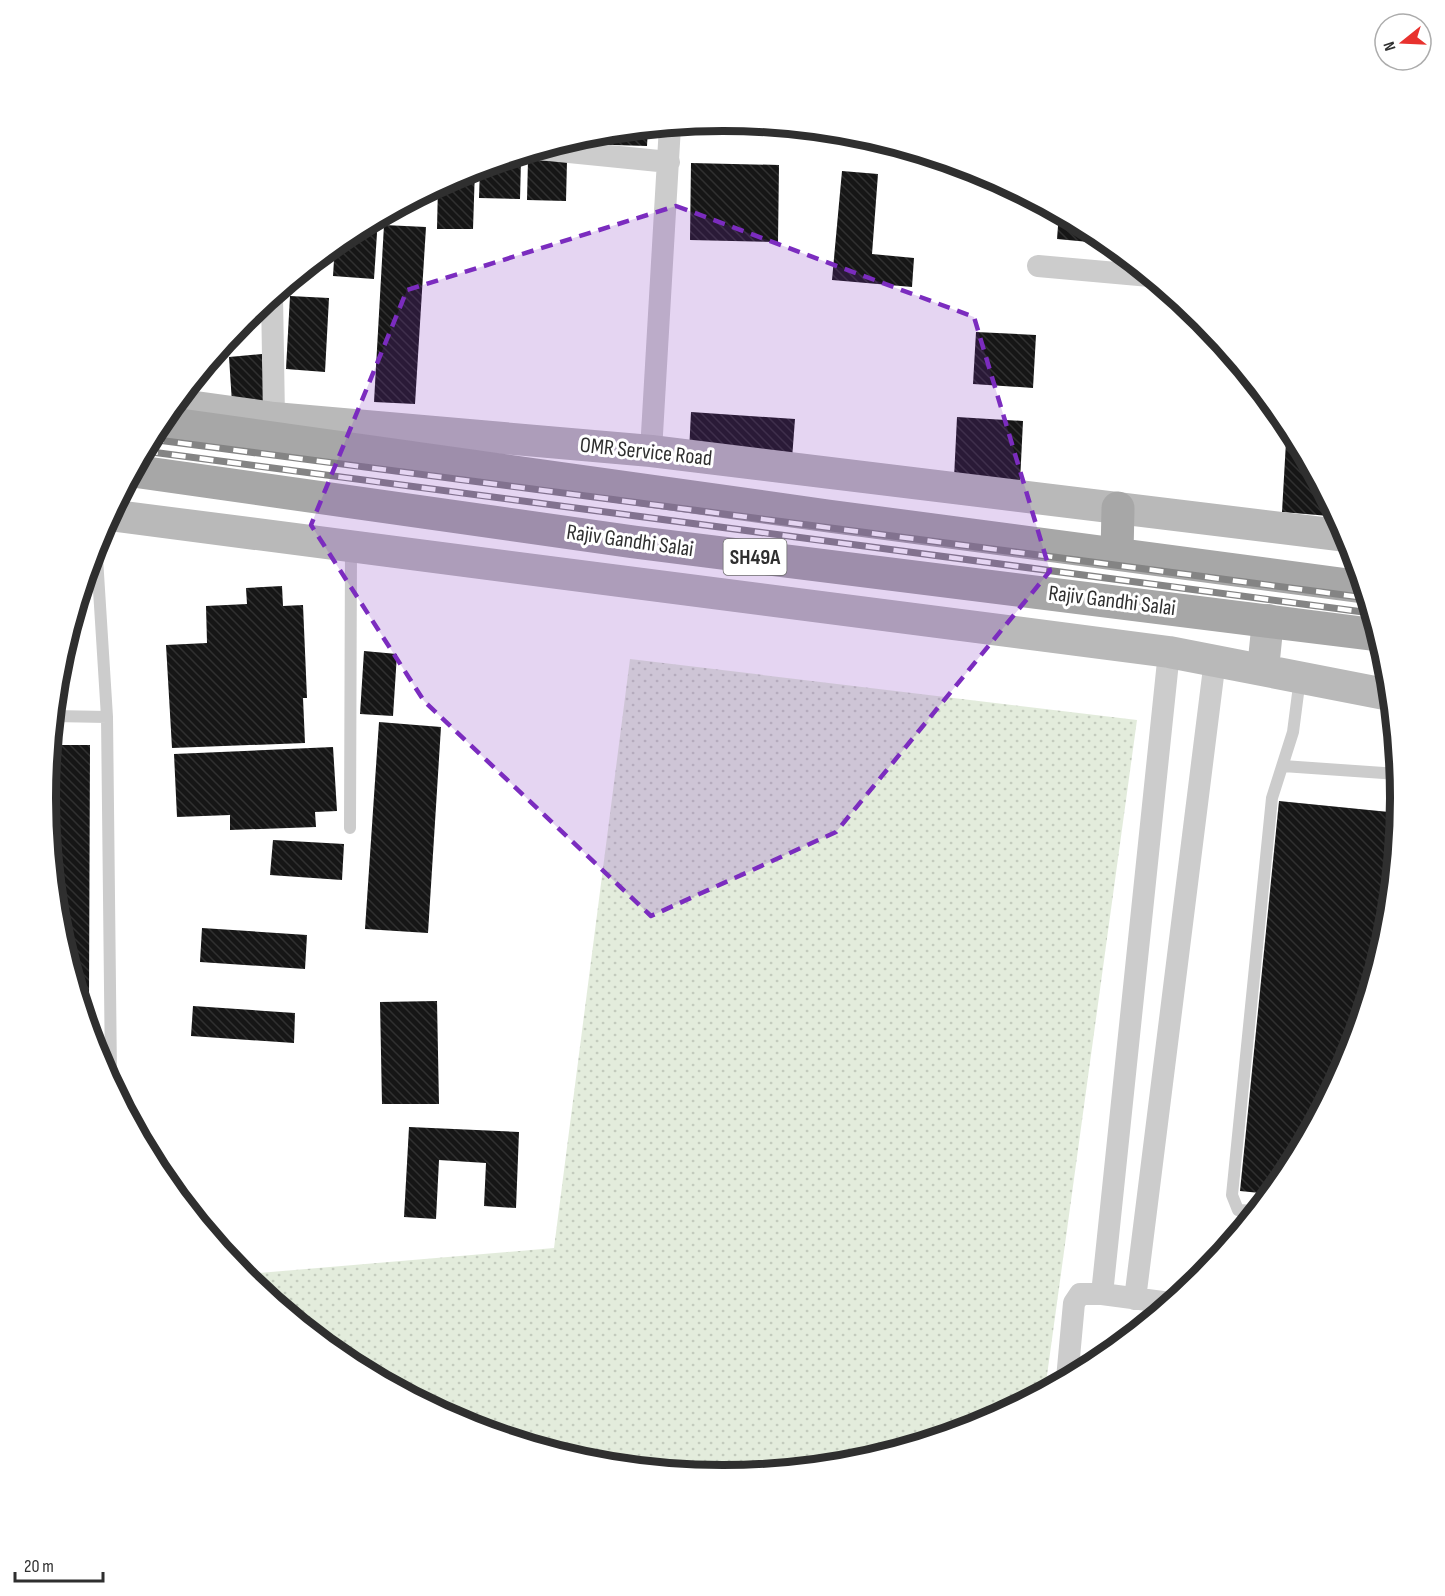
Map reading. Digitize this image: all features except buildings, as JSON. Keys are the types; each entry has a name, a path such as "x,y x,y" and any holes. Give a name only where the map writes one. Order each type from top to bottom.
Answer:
{"main road":[{"name":"Rajiv Gandhi Salai","path":"170,424 1355,586"},
{"name":"Rajiv Gandhi Salai","path":"141,472 634,542 1369,634"},
{"path":"1117,554 1118,508"}],"street":[{"path":"651,451 670,133"},
{"path":"562,151 669,162"},
{"path":"1038,266 1136,275"},
{"path":"272,307 274,418"},
{"name":"OMR Service Road","path":"183,405 274,418 651,451 1335,535"},
{"path":"118,516 1169,652 1381,693"},
{"path":"1263,669 1268,620"},
{"path":"1102,1294 1169,652"},
{"path":"1135,1299 1215,660"},
{"path":"1068,1369 1074,1303 1080,1294 1102,1294 1159,1302"}],"lane":[{"path":"350,828 351,545"},
{"path":"97,567 107,717 111,1064"},
{"path":"1247,1210 1238,1210 1232,1195 1272,798 1293,732 1300,677"},
{"path":"61,716 107,717"},
{"path":"1283,766 1389,773"}],"highlighted area":[{"path":"676,206 974,317 1050,571 836,832 651,916 424,701 311,525 407,290"}],"green space":[{"path":"630,659 1137,720 1046,1381 978,1414 937,1430 853,1452 766,1464 679,1464 635,1459 592,1452 508,1430 427,1396 352,1353 316,1327 259,1277 259,1273 554,1248"}],"railway":[{"path":"160,440 1358,597"},
{"path":"152,452 1363,612"}]}
